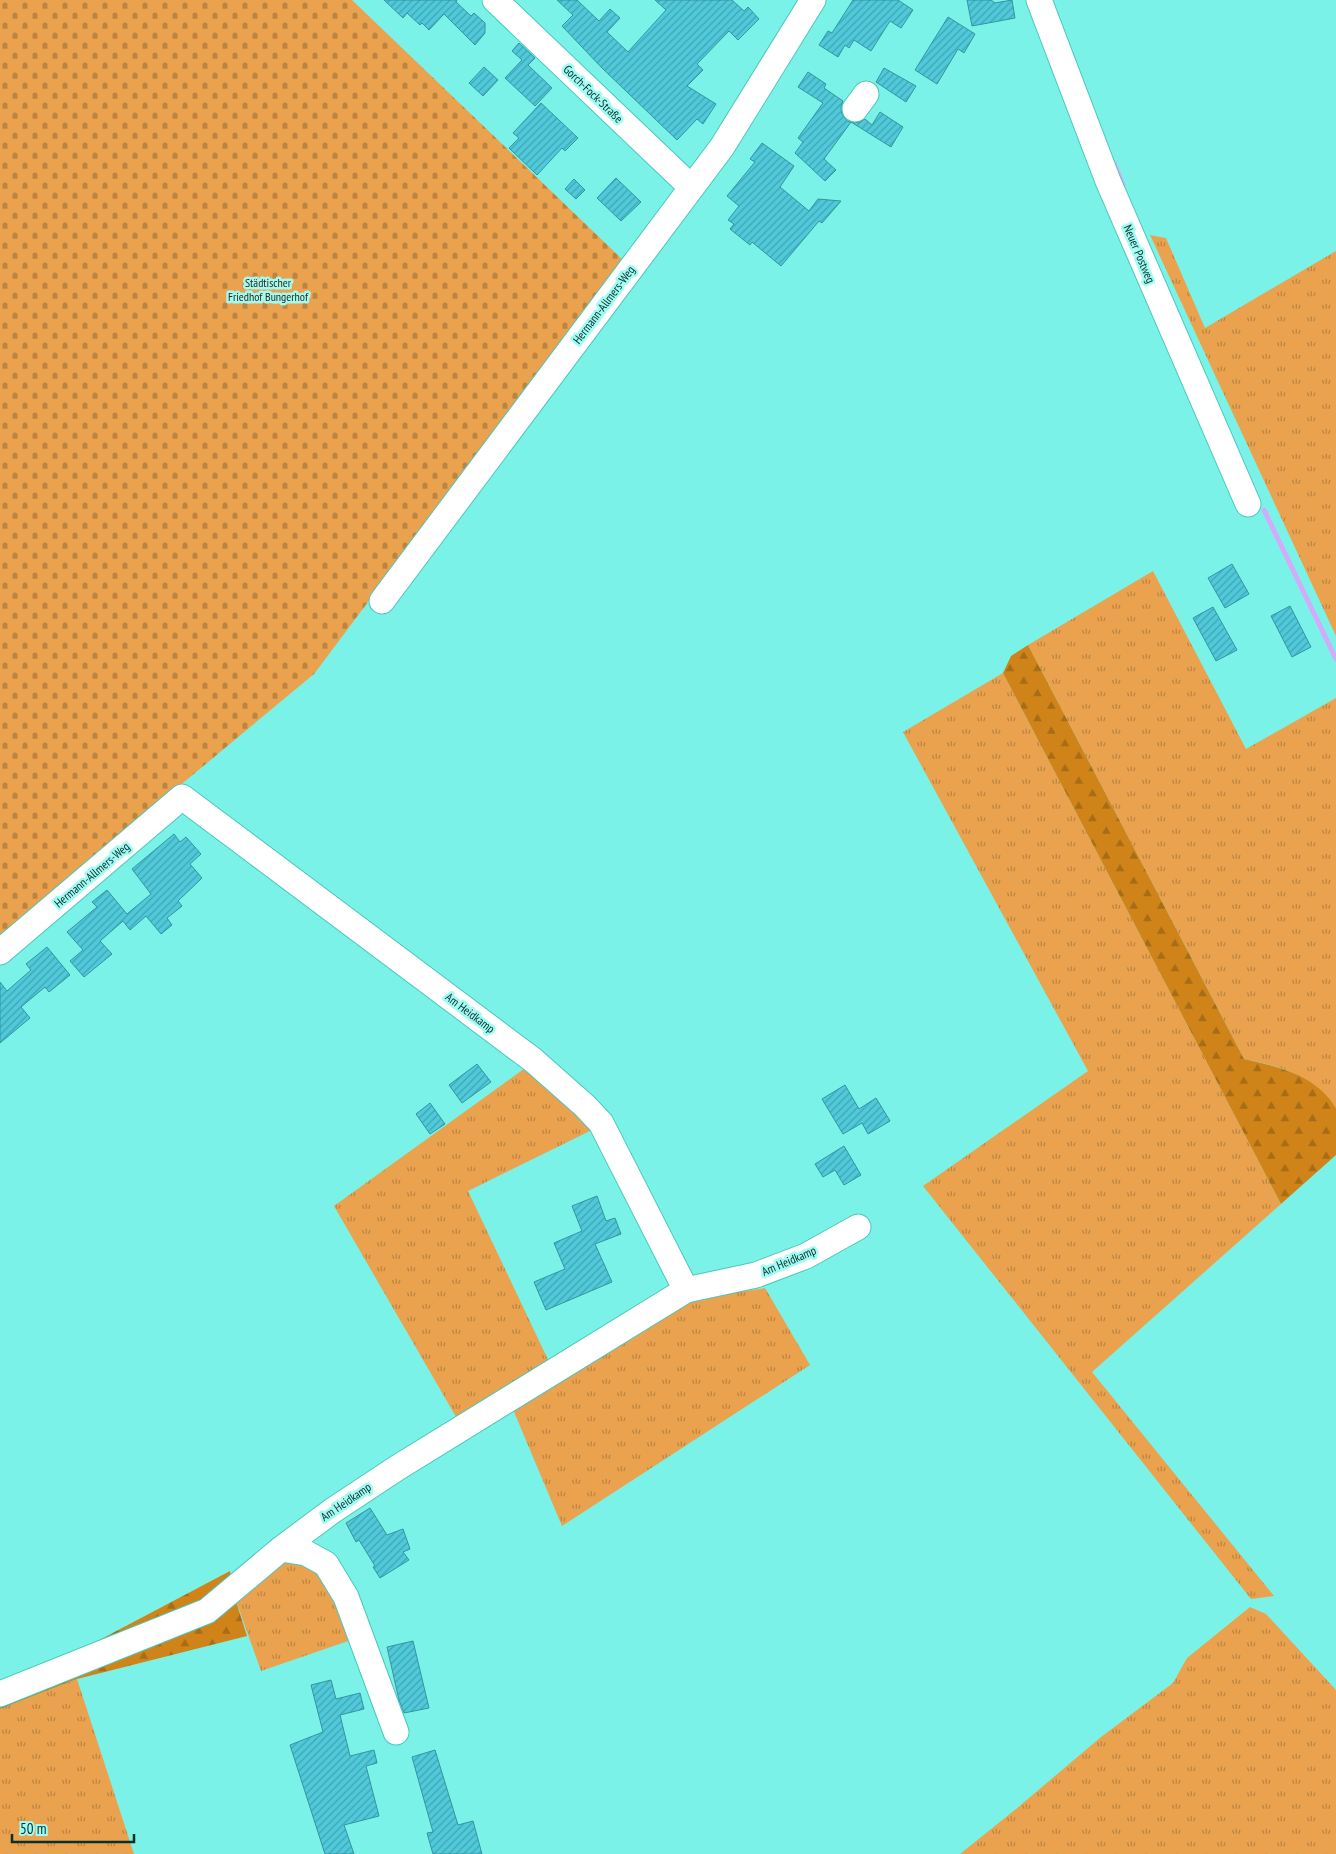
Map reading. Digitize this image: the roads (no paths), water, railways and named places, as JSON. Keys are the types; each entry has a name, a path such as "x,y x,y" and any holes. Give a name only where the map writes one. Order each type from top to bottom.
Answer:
{"street":[{"name":"Gorch-Fock-Straße","path":"495,0 691,187"},
{"name":"Hermann-Allmers-Weg","path":"382,601 722,146 813,0"},
{"name":"Neuer Postweg","path":"1039,0 1108,182 1248,504"},
{"name":"Hermann-Allmers-Weg","path":"0,952 182,797"},
{"name":"Am Heidkamp","path":"182,797 532,1060 585,1106 601,1123 686,1290"},
{"name":"Am Heidkamp","path":"0,1694 207,1610 281,1549 332,1511 397,1468 686,1290 756,1276 806,1256 858,1227"},
{"path":"281,1549 306,1553 326,1564 346,1597 396,1732"}],"waterway":[{"path":"1114,163 1123,185"},
{"path":"1264,510 1336,659"}],"park label":[{"name":"Städtischer Friedhof Bungerhof","path":"268,290"}]}
